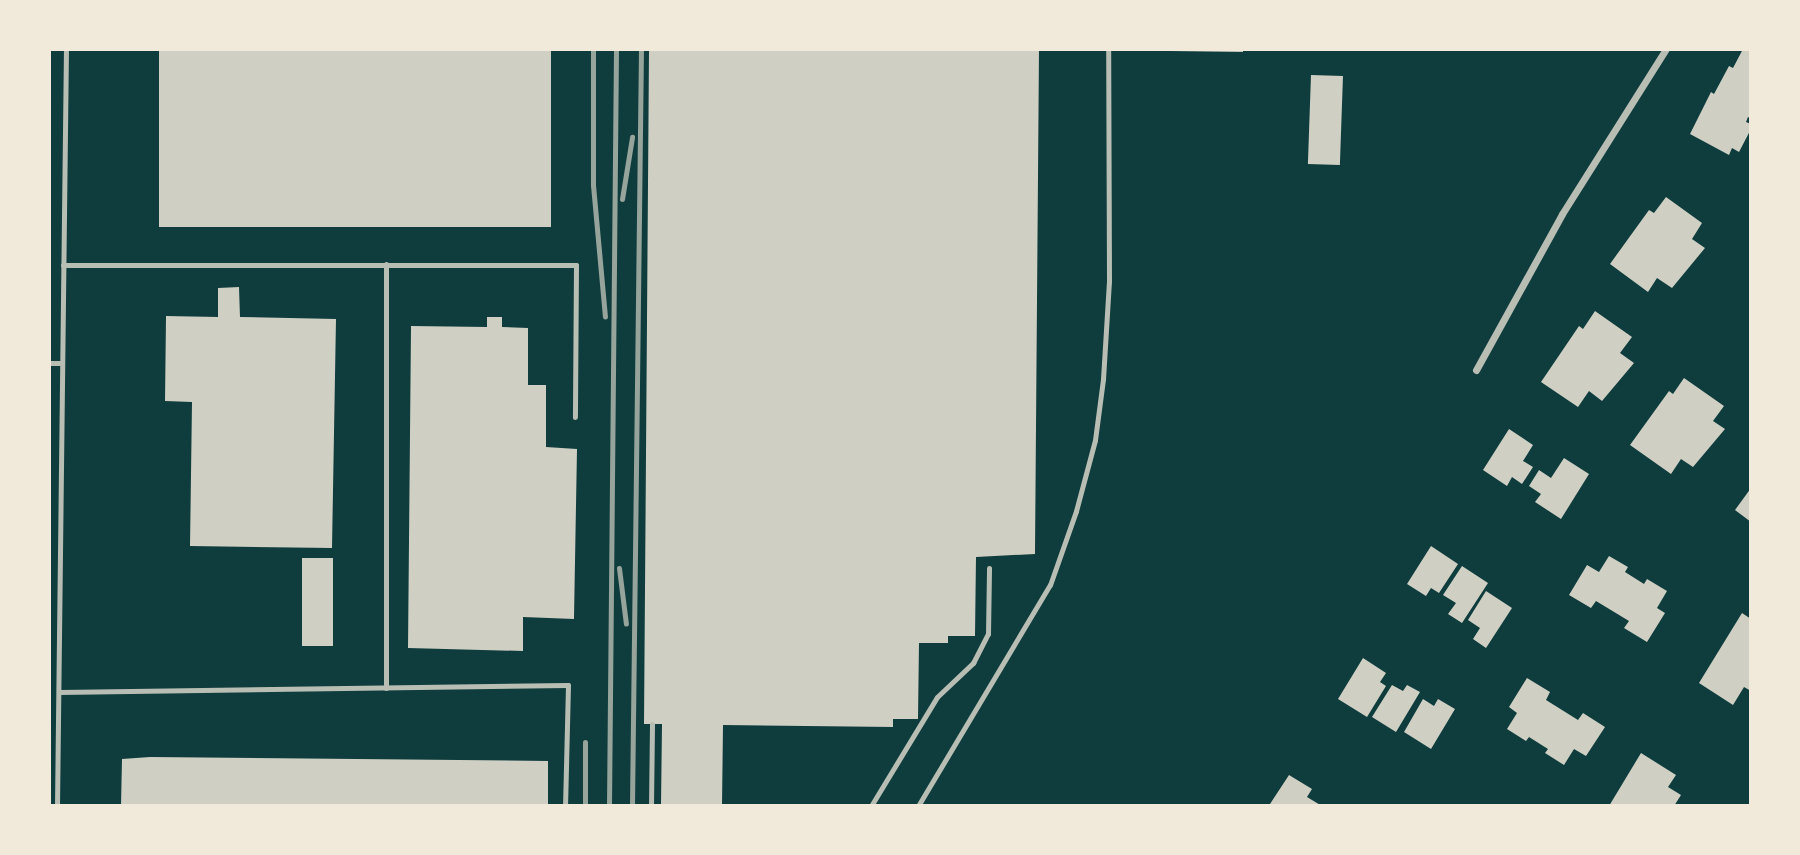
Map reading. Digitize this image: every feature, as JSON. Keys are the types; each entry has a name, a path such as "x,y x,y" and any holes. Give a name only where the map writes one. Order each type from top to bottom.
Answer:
{"street":[{"path":"1476,370 1562,214 1666,49"}],"lane":[{"path":"57,806 65,49"},
{"path":"918,806 1050,585 1076,511 1092,452 1103,379 1109,282 1108,49"},
{"path":"63,264 576,265 575,417"},
{"path":"386,264 386,688"},
{"path":"49,363 62,363"},
{"path":"871,806 937,697 973,663 988,634 989,568"},
{"path":"59,692 568,685 565,806"},
{"path":"651,806 652,724"}],"building":[{"path":"159,49 551,49 551,227 159,227"},
{"path":"649,49 1039,49 1035,554 976,557 975,636 948,636 948,643 919,643 918,719 893,719 893,727 723,725 722,806 661,806 662,724 644,724"},
{"path":"1243,49 1243,52 1170,51"},
{"path":"1743,49 1751,49 1751,119 1748,117 1746,122 1751,124 1751,129 1739,152 1732,148 1729,155 1690,134 1711,92 1714,94 1729,66 1733,68"},
{"path":"1311,75 1343,76 1340,165 1308,164"},
{"path":"1666,197 1702,223 1692,239 1705,248 1672,288 1657,278 1648,292 1610,264 1649,210 1654,213"},
{"path":"239,287 240,317 336,319 332,548 190,546 192,402 165,401 166,316 218,317 218,288"},
{"path":"1595,311 1632,337 1620,353 1634,363 1602,401 1589,391 1578,407 1541,382 1579,326 1583,329"},
{"path":"487,317 502,317 502,327 528,328 528,385 546,385 546,447 577,449 574,619 523,617 523,651 408,648 411,326 487,327"},
{"path":"1684,378 1724,406 1713,421 1725,429 1693,467 1681,459 1671,474 1630,445 1669,391 1673,394"},
{"path":"1509,429 1533,445 1523,461 1533,467 1522,484 1512,477 1507,486 1483,470"},
{"path":"1564,458 1589,474 1561,519 1535,502 1541,494 1529,486 1539,470 1551,478"},
{"path":"1751,488 1751,522 1735,510"},
{"path":"1431,546 1458,564 1439,593 1431,588 1426,596 1407,584"},
{"path":"1609,556 1628,567 1625,572 1644,584 1647,579 1667,591 1657,608 1665,613 1647,642 1624,628 1629,621 1596,601 1591,608 1569,595 1587,565 1599,572"},
{"path":"302,558 333,558 333,646 302,646"},
{"path":"1462,566 1488,583 1462,623 1448,614 1456,603 1443,595"},
{"path":"1486,591 1512,608 1486,648 1473,639 1480,628 1468,620"},
{"path":"1742,613 1751,619 1751,691 1744,687 1733,705 1699,683"},
{"path":"1363,658 1386,673 1380,682 1386,686 1367,717 1338,699"},
{"path":"1527,678 1550,692 1546,700 1578,720 1583,713 1605,727 1586,756 1574,749 1564,765 1545,753 1548,749 1529,737 1526,741 1507,729 1517,713 1509,707"},
{"path":"1392,685 1403,691 1407,685 1420,692 1396,732 1372,717"},
{"path":"1423,699 1434,706 1438,699 1455,709 1431,749 1404,732"},
{"path":"1641,753 1676,775 1668,787 1681,795 1674,806 1609,806"},
{"path":"150,757 548,761 548,806 121,806 122,759"},
{"path":"1289,775 1312,789 1307,797 1322,806 1270,804"}],"railway":[{"path":"593,49 593,185 605,316"},
{"path":"609,806 616,49"},
{"path":"632,806 641,49"},
{"path":"622,199 632,137"},
{"path":"619,568 626,624"},
{"path":"585,742 585,806"}]}
